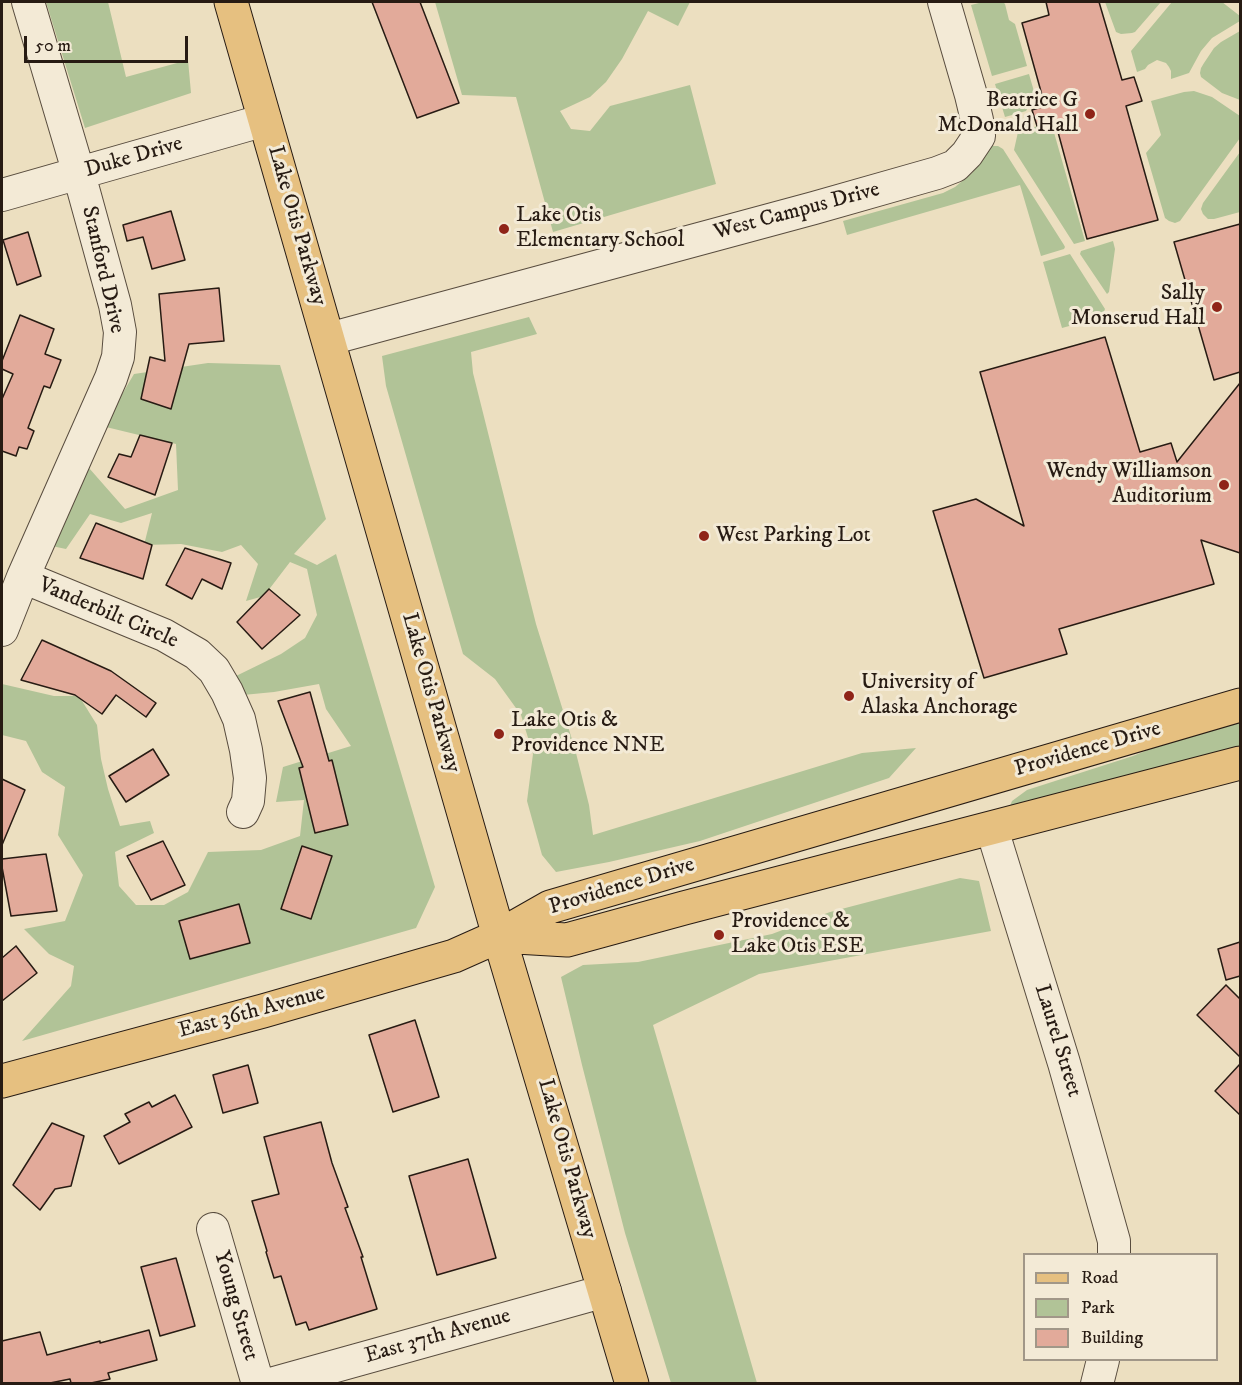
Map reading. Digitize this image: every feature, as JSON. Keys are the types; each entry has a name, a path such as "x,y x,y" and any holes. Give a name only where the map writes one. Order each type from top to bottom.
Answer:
{"main road":[{"name":"Lake Otis Parkway","path":"231,2 499,936 632,1383"},
{"name":"Providence Drive","path":"499,936 550,907 1240,705"},
{"path":"992,829 992,810 1004,793 1029,779 1067,766 1088,750"},
{"name":"Providence Drive","path":"499,936 567,940 1240,763"},
{"name":"East 36th Avenue","path":"2,1081 263,1011 454,956 499,936"}],"street":[{"name":"Stanford Drive","path":"2,630 111,378 118,357 120,332 79,174 28,2"},
{"name":"West Campus Drive","path":"329,339 814,208 955,166 967,154 979,135 971,95 944,2"},
{"name":"Duke Drive","path":"2,195 265,120"},
{"name":"Vanderbilt Circle","path":"23,577 164,635 197,654 214,670 228,692 239,719 246,750 250,778 248,801 243,812"},
{"name":"Laurel Street","path":"992,829 1076,1104 1114,1241 1114,1253"},
{"name":"Young Street","path":"213,1229 258,1383"},
{"name":"East 37th Avenue","path":"271,1383 605,1291"},
{"path":"1097,1383 1102,1361"}],"green space":[{"path":"46,2 108,2 126,77 188,60 191,93 85,128"},
{"path":"435,2 690,2 678,26 648,11 622,59 606,82 590,97 560,111 571,129 590,131 610,106 690,85 716,184 553,232 516,97 462,95"},
{"path":"983,2 1003,2 1005,4 1009,20 1015,24 1027,66 992,76 971,5"},
{"path":"1105,2 1161,2 1135,32 1121,34 1116,32"},
{"path":"1172,2 1222,2 1240,16 1240,21 1212,38 1201,51 1189,73 1171,79 1169,67 1166,63 1157,60 1137,72 1131,51"},
{"path":"1240,31 1240,100 1222,93 1201,77 1200,73 1214,48"},
{"path":"1029,74 1035,95 1026,111 1005,117 995,84"},
{"path":"1194,91 1212,97 1240,116 1240,138 1180,221 1175,223 1165,218 1146,153 1161,135 1151,101"},
{"path":"1051,122 1085,241 1074,244 1014,150 1018,132"},
{"path":"992,146 1003,149 1064,245 1064,249 1041,256 1020,185 847,235 843,221 943,193 955,187 972,173"},
{"path":"1240,152 1240,212 1208,219 1201,209 1203,203"},
{"path":"1113,241 1115,249 1107,294 1080,254 1081,251"},
{"path":"1070,254 1105,309 1098,318 1062,328 1043,262"},
{"path":"529,317 537,334 471,352 473,373 536,624 575,749 589,805 593,835 862,753 916,748 889,778 700,841 609,862 556,872 542,855 527,801 533,754 521,715 495,679 463,654 386,386 382,356"},
{"path":"208,363 280,365 326,519 294,554 317,565 336,554 435,887 416,928 22,1041 71,986 74,966 49,954 24,929 65,921 83,875 58,835 65,787 42,772 26,741 2,735 2,684 54,696 79,696 97,725 101,759 120,826 150,821 154,833 115,852 119,886 136,905 164,905 188,892 208,852 261,850 300,836 304,800 276,802 283,767 351,746 326,709 319,684 243,695 236,676 281,654 305,638 317,615 307,569 290,562 264,596 246,601 258,564 241,545 222,552 181,544 144,545 152,513 121,523 90,514 66,549 47,545 89,468 125,509 178,490 176,444 106,427 134,374"},
{"path":"1240,717 1240,748 1007,813 1012,801 1027,790 1133,756 1192,732"},
{"path":"960,878 979,881 991,931 759,974 653,1025 757,1383 671,1383 625,1233 561,977 583,965 638,962 772,934 830,912"}],"building":[{"path":"372,2 420,2 459,103 417,118"},
{"name":"Beatrice G McDonald Hall","path":"1046,2 1099,2 1122,80 1134,77 1142,101 1126,106 1158,220 1087,239 1055,121 1037,126 1032,110 1045,106 1022,23 1049,15"},
{"path":"171,211 185,260 152,269 143,237 127,241 123,225"},
{"name":"Sally Monserud Hall","path":"1240,224 1240,372 1214,380 1174,242"},
{"path":"28,232 41,276 17,285 3,240"},
{"path":"219,288 224,341 189,344 171,409 141,399 150,357 165,361 159,294"},
{"path":"20,315 54,329 45,354 61,360 50,388 44,386 28,428 34,431 27,449 19,447 16,456 2,451 2,399 13,374 2,369 2,361"},
{"path":"1105,337 1140,452 1171,443 1177,462 1240,383 1240,553 1201,540 1214,584 1059,629 1067,654 984,678 933,511 976,499 1024,526 980,372"},
{"path":"140,435 172,443 155,495 108,477 119,454 131,457"},
{"path":"96,523 152,545 143,579 80,558"},
{"path":"185,548 231,563 222,589 202,579 192,599 166,585"},
{"path":"269,589 300,615 262,649 237,622"},
{"path":"42,640 111,671 156,703 146,717 116,695 102,714 75,695 21,680"},
{"path":"310,692 329,761 332,760 348,825 315,833 299,768 303,767 278,701"},
{"path":"153,749 169,775 126,802 109,776"},
{"path":"2,779 25,790 2,845"},
{"path":"163,841 185,885 151,900 127,856"},
{"path":"302,846 332,856 311,919 281,909"},
{"path":"46,854 57,911 11,916 2,859"},
{"path":"239,904 250,943 190,959 179,921"},
{"path":"1240,942 1240,976 1226,980 1218,949"},
{"path":"16,946 37,973 2,1001 2,958"},
{"path":"1226,985 1240,999 1240,1057 1197,1015"},
{"path":"415,1020 439,1097 393,1112 369,1035"},
{"path":"1240,1064 1240,1115 1215,1091"},
{"path":"248,1065 258,1103 223,1113 213,1075"},
{"path":"175,1095 192,1127 119,1164 104,1136 130,1122 125,1114 149,1102 152,1107"},
{"path":"321,1122 377,1309 309,1330 306,1322 296,1325 281,1276 274,1278 252,1201 279,1194 264,1137"},
{"path":"52,1123 84,1136 71,1186 55,1189 40,1210 13,1185"},
{"path":"468,1159 496,1258 437,1275 409,1176"},
{"path":"176,1258 195,1326 160,1336 141,1267"},
{"path":"149,1330 157,1360 108,1373 110,1379 91,1383 71,1383 70,1379 50,1383 2,1383 2,1341 40,1332 47,1355"}],"place":[{"name":"Beatrice G McDonald Hall","path":"1090,114"},
{"name":"Lake Otis Elementary School","path":"504,229"},
{"name":"Sally Monserud Hall","path":"1217,307"},
{"name":"Wendy Williamson Auditorium","path":"1224,485"},
{"name":"West Parking Lot","path":"704,536"},
{"name":"University of Alaska Anchorage","path":"849,696"},
{"name":"Lake Otis & Providence NNE","path":"499,734"},
{"name":"Providence & Lake Otis ESE","path":"719,935"}]}
